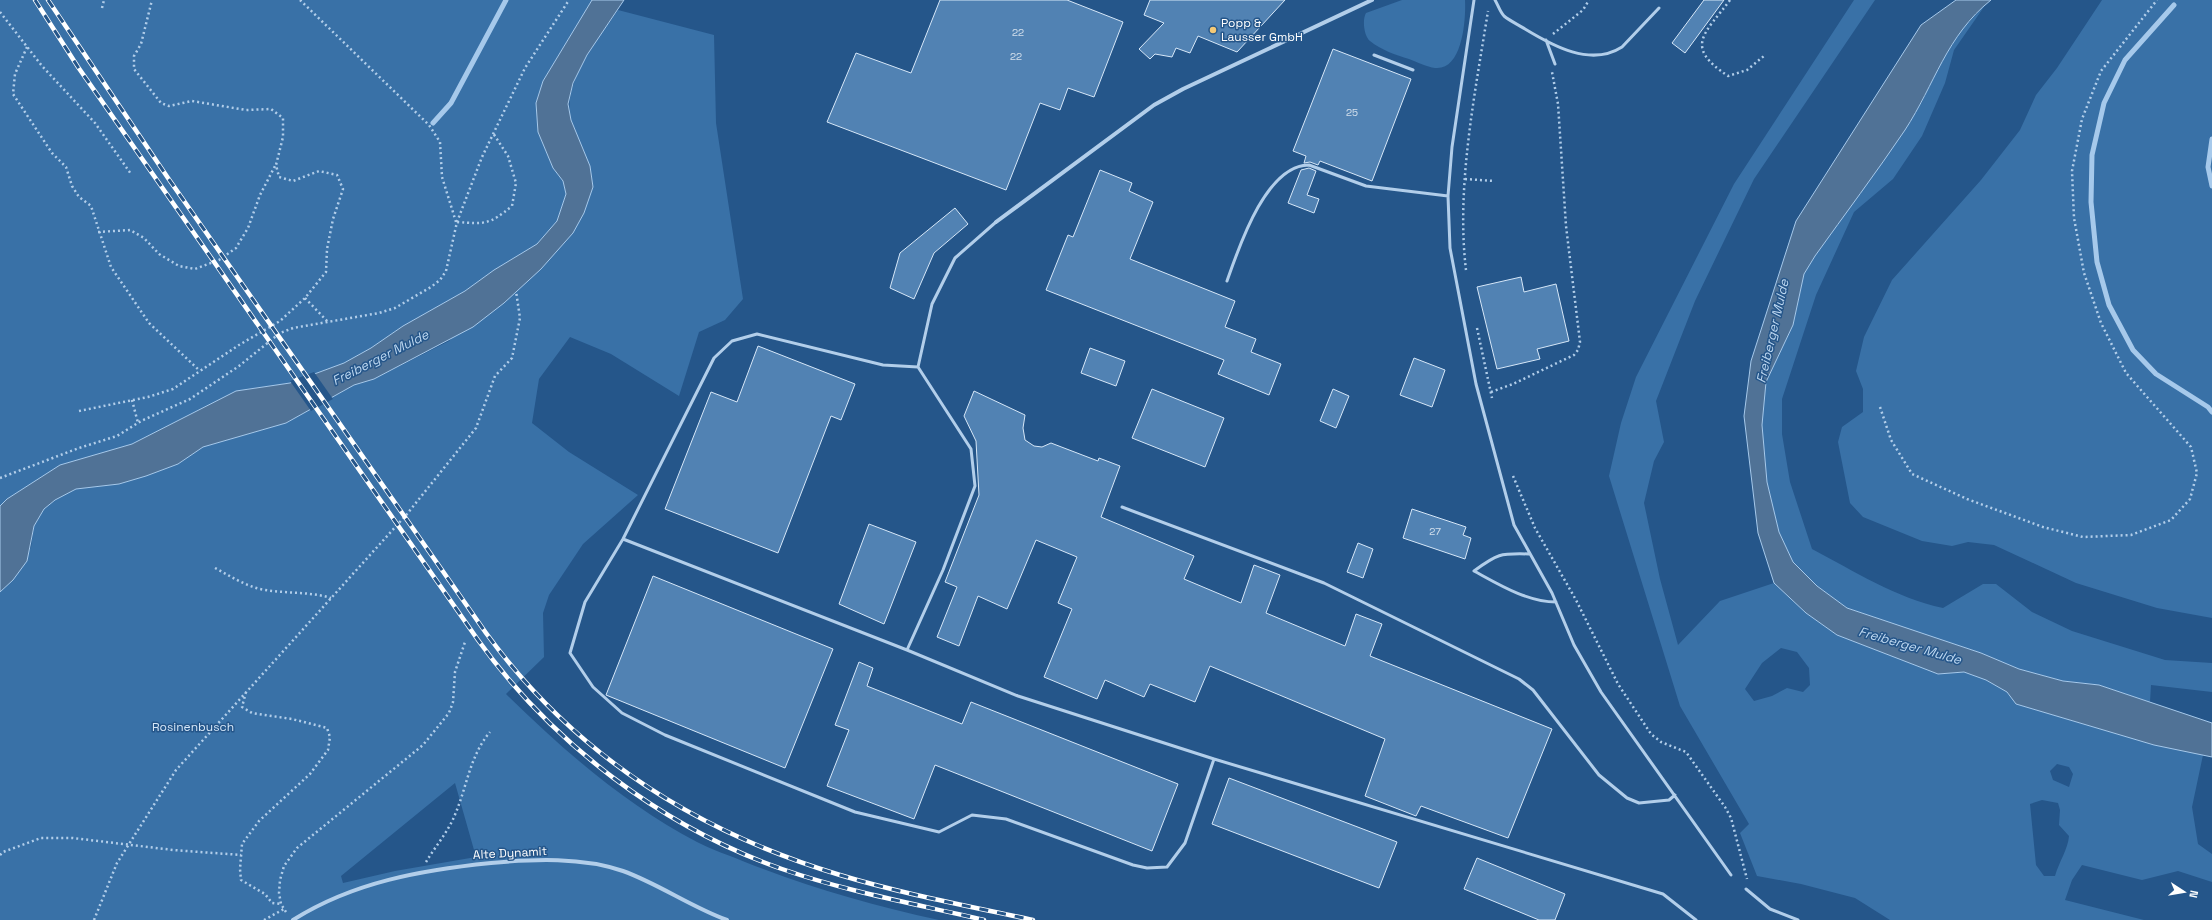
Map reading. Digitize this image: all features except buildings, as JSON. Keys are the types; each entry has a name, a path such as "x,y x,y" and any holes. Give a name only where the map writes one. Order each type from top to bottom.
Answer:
{"street":[{"path":"996,222 1154,105 1183,89 1372,0"},
{"name":"Alte Dynamit","path":"293,920 354,890 392,878 419,872 513,861 546,860 597,865 622,871 710,914 727,920"}],"lane":[{"path":"1474,0 1454,126 1448,196 1450,248 1476,384 1514,525 1529,554 1539,568 1556,602 1574,645 1601,692 1731,875"},
{"path":"1495,0 1504,16 1546,40 1578,54 1590,55 1615,52 1629,41 1659,8"},
{"path":"1546,40 1555,64"},
{"path":"1374,55 1413,70"},
{"path":"1227,281 1236,255 1271,186 1288,171 1300,165 1309,165 1366,186 1448,196"},
{"path":"907,650 943,570 975,486 970,449 918,367 932,304 956,258 996,222"},
{"path":"918,367 883,365 757,334 732,341 714,358 623,539 585,602 570,653 593,687 622,713 665,735 855,812 939,832 972,815 1006,819 1133,865 1147,868 1167,867 1185,843 1214,759"},
{"path":"1122,507 1324,583 1519,679 1533,690 1599,775 1627,798 1639,803 1669,800 1675,796"},
{"path":"623,539 907,650 1018,696 1214,759 1663,894 1696,920"},
{"path":"1529,554 1501,555 1491,558 1474,571 1501,585 1530,597 1546,602 1556,602"},
{"path":"1746,889 1770,909 1798,920"}],"path":[{"path":"102,8 104,0"},
{"path":"98,232 130,230 144,238 159,254 179,266 195,269 219,260 236,248 248,228 260,196 276,165 283,137 283,118 271,109 246,110 192,101 170,106 161,102 134,69 134,56 141,44 152,0"},
{"path":"300,0 429,125 440,142 442,177 456,222"},
{"path":"0,478 79,448 117,436 138,423 190,399 239,366 280,333 293,328 328,323 379,313 396,308 431,288 446,271 456,222 493,133 525,68 569,0"},
{"path":"1546,40 1584,10 1589,0"},
{"path":"1730,0 1702,38 1702,53 1712,66 1728,76 1747,70 1764,56"},
{"path":"1880,407 1891,440 1912,474 1967,499 2043,527 2083,536 2131,535 2171,520 2190,499 2197,473 2192,447 2126,373 2101,323 2084,273 2074,210 2072,171 2082,119 2101,71 2158,0"},
{"path":"1467,274 1463,247 1465,179 1480,54 1489,8"},
{"path":"0,12 27,46 95,123 131,174"},
{"path":"27,46 15,74 13,94 52,153 66,167 72,186 79,197 91,206 98,232 111,267 149,323 200,371"},
{"path":"1491,392 1514,384 1574,355 1580,342 1566,226 1558,104 1551,70 1555,64"},
{"path":"456,222 476,223 494,221 512,206 516,183 508,156 493,133"},
{"path":"79,411 174,390 200,371 280,321 305,298 326,272 327,249 333,219 343,189 337,175 319,171 293,181 279,177 276,165"},
{"path":"1465,179 1494,181"},
{"path":"94,920 117,863 176,770 407,514 476,428 495,376 512,358 520,318 516,291"},
{"path":"305,298 328,323"},
{"path":"1477,326 1493,403"},
{"path":"132,400 138,423"},
{"path":"1510,469 1535,528 1576,600 1618,684 1650,734 1661,742 1686,752 1725,807 1731,818 1747,876 1746,889"},
{"path":"215,568 242,583 261,589 316,594 331,598"},
{"path":"293,920 284,909 279,893 282,873 297,848 423,745 442,723 453,702 455,672 465,642"},
{"path":"247,691 242,707 252,713 292,719 327,728 330,737 328,750 310,774 259,821 242,844 240,869 241,880 265,894 272,903 282,904"},
{"path":"419,872 454,818 475,755 480,744 490,732"},
{"path":"0,855 3,852 41,838 73,838 241,855"},
{"path":"264,920 284,909"}],"green space":[{"path":"0,0 592,0 543,81 536,103 538,132 553,168 563,181 566,194 557,221 537,244 494,270 465,291 403,326 371,348 344,363 290,383 236,391 132,444 60,465 7,499 0,506"},
{"path":"1402,0 1465,0 1465,19 1461,42 1452,61 1444,67 1435,68 1425,66 1394,54 1374,44 1366,36 1364,24 1366,13"},
{"path":"1854,0 1875,0 1754,179 1695,301 1656,401 1664,442 1654,461 1644,503 1660,579 1678,645 1720,601 1774,583 1806,613 1837,635 1938,674 1964,672 1986,680 2007,692 2016,704 2154,745 2203,755 2192,807 2198,844 2212,854 2212,882 2178,871 2142,880 2082,865 2072,880 2065,900 2144,920 1890,920 1855,898 1801,884 1757,876 1740,833 1749,824 1680,706 1609,476 1621,423 1636,377 1734,184","holes":["1781,648 1797,652 1809,668 1810,685 1803,692 1787,688 1772,696 1754,701 1745,689 1762,663","2057,764 2069,767 2073,774 2069,787 2053,780 2050,771","2042,800 2058,803 2060,810 2059,825 2069,836 2067,846 2055,876 2044,876 2036,865 2030,804"]},
{"path":"2102,0 2212,0 2212,618 2157,608 2076,583 1994,545 1968,542 1952,546 1922,541 1863,517 1850,503 1838,442 1842,427 1863,412 1863,389 1856,371 1864,337 1892,280 1981,180 2020,130 2036,95 2057,68"},
{"path":"1986,4 1954,50 1945,83 1922,136 1893,179 1854,212 1816,295 1782,399 1782,434 1790,482 1812,549 1892,591 1909,598 1943,608 1983,584 1996,584 2032,612 2072,631 2165,660 2212,663 2212,692 2151,685 2150,702 2099,685 2063,681 2019,669 1981,653 1847,608 1817,586 1793,562 1779,532 1767,482 1762,425 1766,382 1793,325 1804,274 1815,256 1904,130 1922,102 1938,67 1962,29"},
{"name":"Rosinenbusch","path":"618,10 714,35 716,123 743,299 725,320 699,332 679,396 611,354 570,337 539,379 532,423 569,452 638,495 583,544 549,595 543,613 544,657 506,694 550,736 620,794 670,827 697,842 769,871 817,888 890,909 939,920 0,920 0,592 13,580 31,547 34,526 44,509 55,500 76,489 119,484 146,476 178,464 203,447 286,423 354,385 374,379 449,341 593,187 587,159 571,120 569,106 571,91 576,76 592,47","holes":["455,783 476,857 395,871 343,883 341,876"]}],"water":[{"name":"Freiberger Mulde","path":"592,0 624,0 587,55 573,83 568,104 571,120 590,166 593,187 584,213 573,233 541,269 504,303 473,327 374,379 354,385 286,423 203,447 178,464 146,476 119,484 76,489 55,500 44,509 34,526 27,561 13,580 0,592 0,506 7,499 60,465 132,444 236,391 290,383 344,363 371,348 403,326 465,291 494,270 537,244 557,221 566,194 563,181 553,168 538,132 536,103 543,81"},
{"name":"Freiberger Mulde","path":"1956,0 1991,0 1963,29 1952,45 1905,130 1815,256 1804,274 1793,325 1766,382 1762,425 1767,482 1779,532 1793,562 1817,586 1847,608 1981,653 2019,669 2063,681 2099,685 2212,723 2212,757 2154,745 2016,704 2007,692 1986,680 1964,672 1938,674 1837,635 1806,613 1774,583 1758,533 1744,416 1751,361 1796,221 1921,25"}],"pier":[{"path":"314,372 333,399 311,411 290,381"}],"waterway":[{"path":"433,123 451,103 506,0"},
{"path":"2174,5 2125,60 2104,103 2092,155 2091,202 2097,262 2109,305 2133,350 2156,374 2208,407 2212,412"},
{"path":"2212,139 2208,167 2212,186"}],"railway":[{"path":"35,0 78,67 478,640 507,678 575,747 613,777 653,805 694,830 738,851 782,869 807,877 882,897 984,920"},
{"path":"48,0 168,178 486,633 521,676 558,716 599,751 642,783 688,811 737,836 787,857 864,882 1033,920"}],"place":[{"name":"Popp & Lausser GmbH","path":"1213,30"}]}
